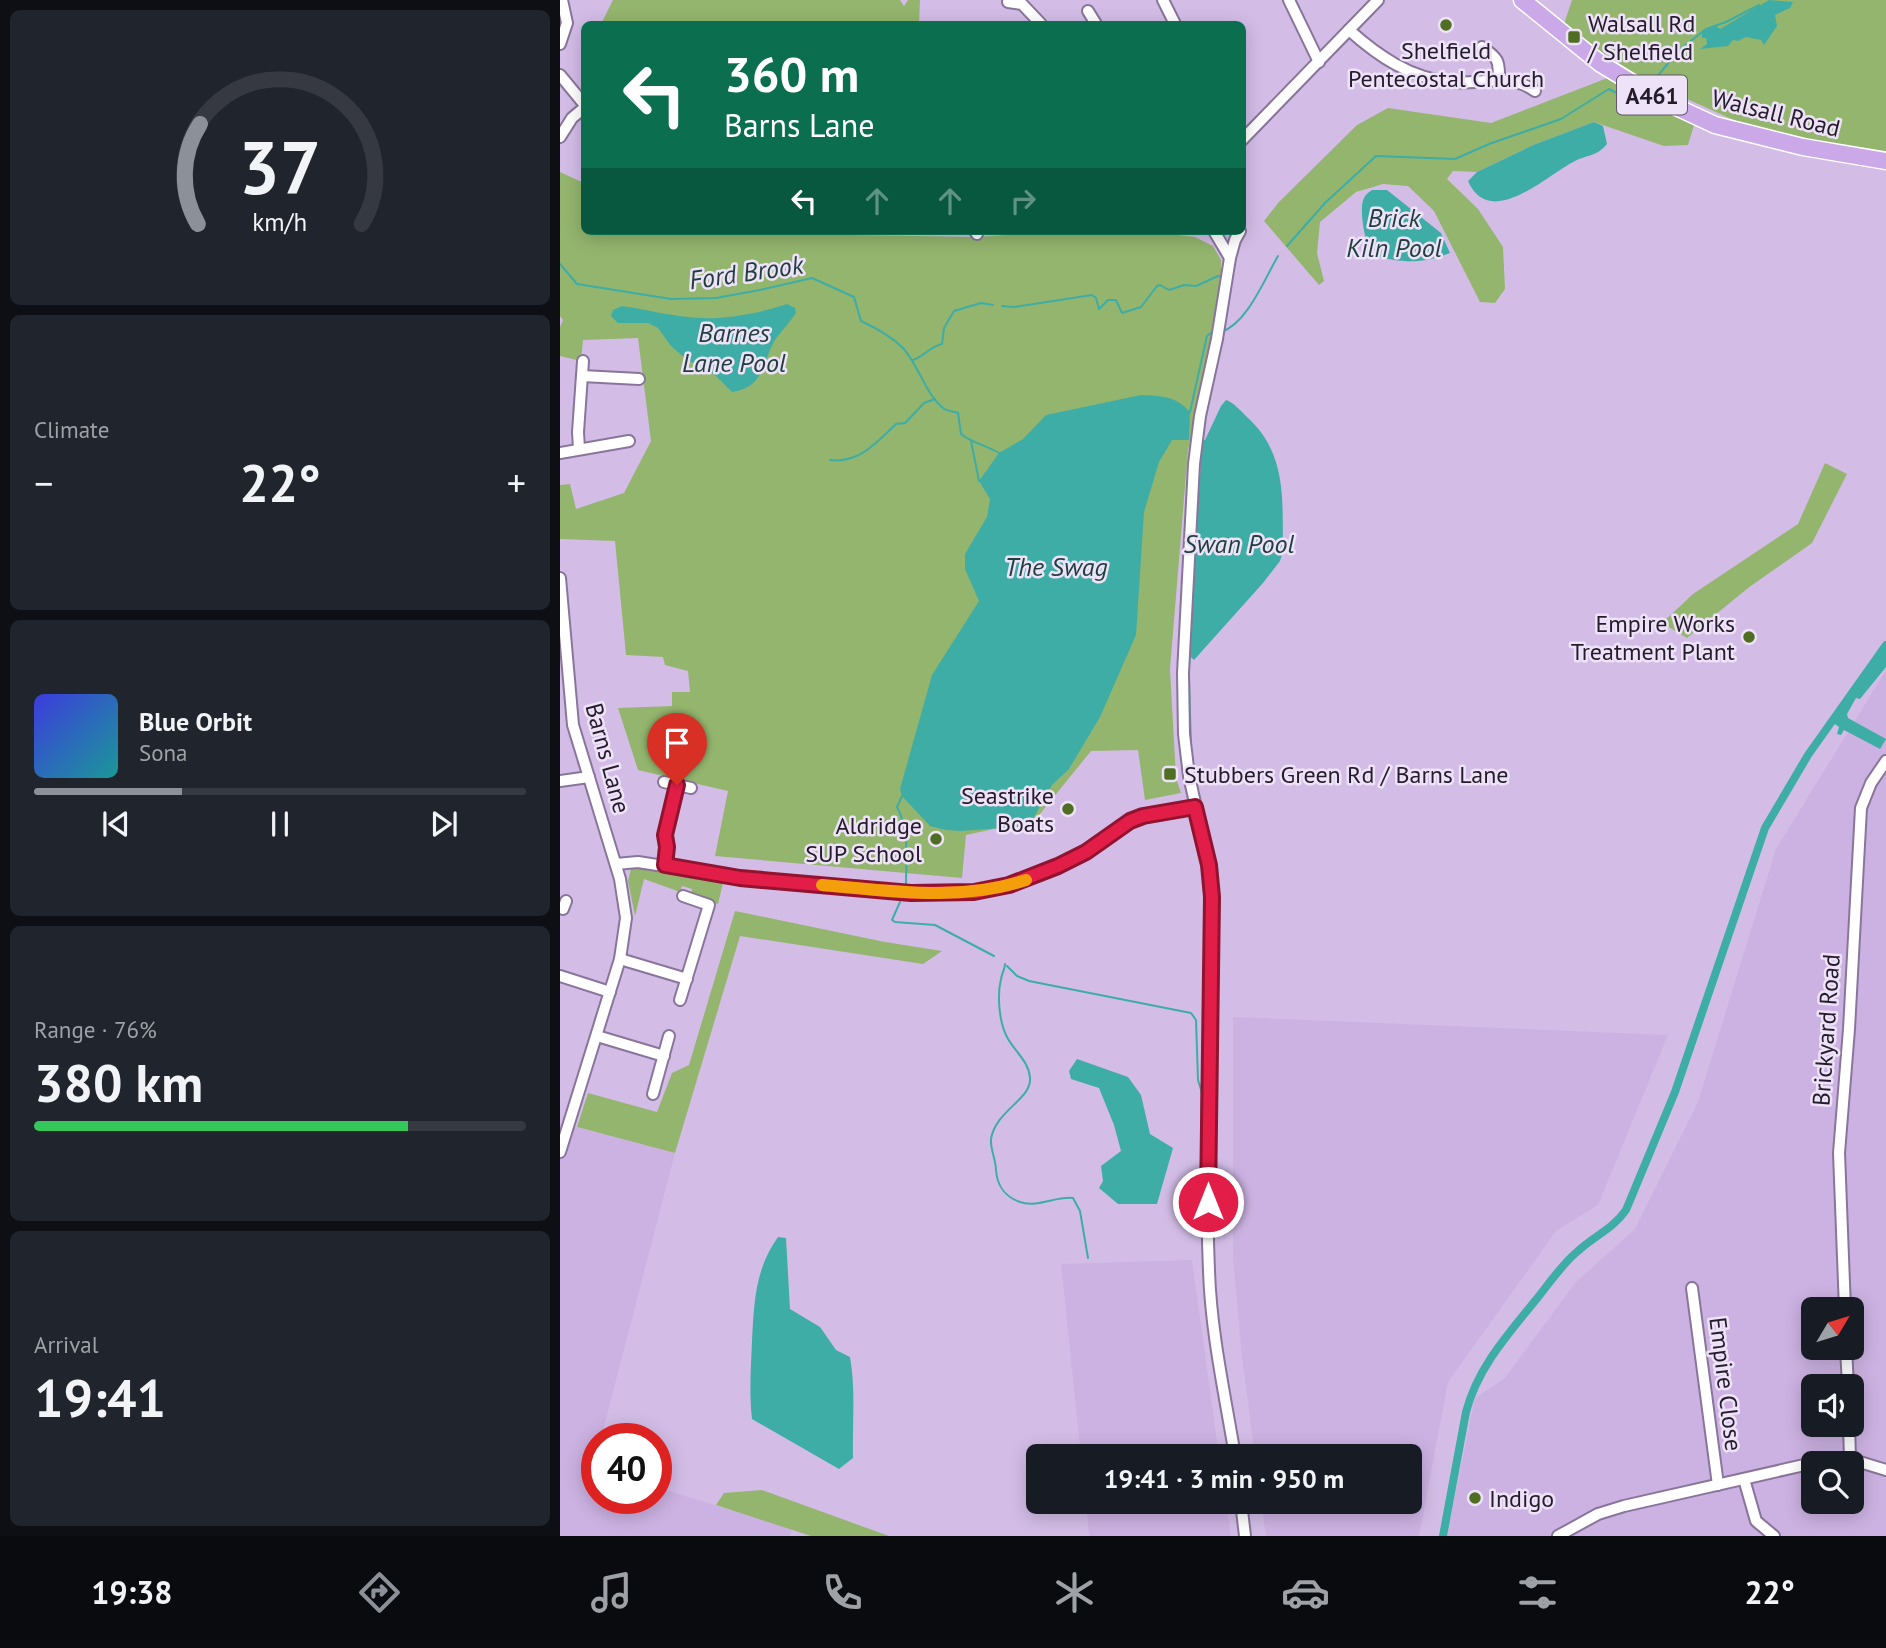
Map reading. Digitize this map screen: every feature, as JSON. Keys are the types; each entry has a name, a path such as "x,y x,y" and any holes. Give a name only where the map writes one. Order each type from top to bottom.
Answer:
{"highway":[{"name":"Walsall Road","path":"1528,2 1601,64 1659,99 1714,125 1803,148 1886,161"}],"street":[{"path":"560,44 567,23 562,0"},
{"path":"1163,0 1174,21"},
{"path":"1289,0 1319,62"},
{"path":"1246,136 1378,0"},
{"path":"1009,2 1022,2 1038,21"},
{"path":"1349,30 1371,50 1397,66 1422,75 1447,82 1514,80 1535,91"},
{"path":"1482,47 1496,57 1499,63 1499,81"},
{"path":"560,75 581,102"},
{"path":"560,137 581,109"},
{"path":"1216,236 1230,243 1237,236"},
{"path":"1216,236 1230,258"},
{"path":"1233,1444 1213,1324 1209,1272 1212,897 1209,865 1195,807 1184,734 1186,618 1197,434 1218,334 1230,258 1237,236"},
{"path":"579,449 583,361"},
{"path":"582,376 622,374 639,379"},
{"path":"560,453 629,441"},
{"path":"615,444 616,457"},
{"name":"Barns Lane","path":"560,578 571,715 620,879 625,918 620,959 560,1152"},
{"name":"Brickyard Road","path":"1845,1297 1839,1153 1861,808 1871,783 1886,761"},
{"path":"560,781 589,777"},
{"path":"664,782 691,788"},
{"path":"665,865 665,835 677,785"},
{"path":"616,864 638,862 740,878 911,893 974,892 1009,885 1058,866 1086,852 1130,821 1143,816 1195,807"},
{"path":"680,1000 709,905 683,896"},
{"path":"620,959 687,979"},
{"path":"560,976 610,992"},
{"path":"597,1036 664,1056"},
{"path":"653,1094 669,1036"},
{"name":"Empire Close","path":"1692,1288 1718,1485"},
{"path":"1864,1462 1886,1470"},
{"path":"1558,1536 1598,1514 1801,1466"},
{"path":"1744,1479 1756,1521 1774,1536"},
{"path":"1242,1514 1245,1536"}],"shaded area":[{"path":"613,0 900,0 904,6 908,0 920,0 919,21 602,21"},
{"path":"1572,0 1886,0 1886,153 1804,141 1738,122 1645,80 1563,27"},
{"path":"1610,77 1694,125 1688,145 1664,146 1594,122 1533,145 1477,172 1453,171 1447,179 1478,209 1503,247 1505,289 1495,303 1480,302 1434,211 1408,186 1383,184 1356,192 1320,222 1317,253 1324,281 1319,285 1264,221 1278,203 1357,125 1388,108 1491,123"},
{"path":"560,172 581,182 581,235 1178,235 1195,237 1213,246 1221,260 1221,277 1213,337 1188,450 1170,669 1176,778 1181,793 1145,800 1138,750 1091,751 1035,820 966,835 962,878 715,856 728,791 638,770 618,708 672,706 672,692 690,692 688,671 665,665 663,657 626,655 615,541 560,539 560,485 570,484 576,509 624,493 651,441 638,338 583,340 581,361 560,356 560,327 563,320 560,316"},
{"path":"1825,463 1847,474 1812,543 1748,588 1687,638 1662,623 1693,594 1798,524"},
{"path":"1886,670 1886,1536 1447,1536 1475,1398 1504,1379 1576,1282 1635,1229 1698,1102 1776,849"},
{"path":"641,866 723,883 718,904 691,895 692,889 682,886 680,892 644,879 635,916 628,881 631,869"},
{"path":"735,911 942,951 923,964 740,936 675,1153 577,1127 588,1093 657,1112 672,1073 689,1065"},
{"path":"1233,1017 1668,1035 1598,1205 1556,1231 1448,1382 1419,1536 1266,1536 1263,1514 1422,1514 1422,1444 1253,1444 1233,1258"},
{"path":"560,1123 675,1153 605,1423 581,1423 581,1514 672,1514 672,1492 792,1529 790,1536 560,1536"},
{"path":"1192,1260 1217,1444 1080,1444 1061,1264"},
{"path":"762,1490 889,1536 811,1536 716,1505 724,1493"},
{"path":"1087,1514 1228,1514 1231,1536 1089,1536"}],"water":[{"path":"1769,0 1793,2 1790,8 1775,15 1777,26 1764,45 1761,40 1746,37 1733,40 1728,46 1700,49 1707,44 1706,38 1702,38 1702,31 1715,25 1720,29"},
{"path":"1594,122 1603,126 1607,144 1603,148 1575,161 1519,195 1490,201 1478,195 1468,181 1477,172 1533,145"},
{"name":"Brick Kiln Pool","path":"1372,190 1387,190 1441,233 1450,253 1411,261 1372,256 1365,236 1362,203"},
{"name":"Barnes Lane Pool","path":"787,304 795,308 796,313 775,340 761,373 751,385 732,392 714,374 686,359 671,346 658,328 648,323 618,323 611,316 613,310 622,306 680,316 712,318 751,314"},
{"name":"The Swag","path":"1141,395 1168,398 1185,407 1190,412 1189,440 1172,440 1159,462 1144,512 1136,635 1100,717 1069,769 1052,785 1029,826 961,831 930,826 902,796 900,789 932,675 979,601 965,569 965,554 987,517 990,499 979,481 999,453 1023,439 1046,415"},
{"name":"Swan Pool","path":"1226,400 1237,407 1260,431 1276,462 1282,496 1283,551 1280,561 1263,583 1194,660 1189,655 1200,440 1205,440"},
{"path":"1886,645 1886,667 1860,699 1856,698 1847,714 1848,718 1886,739 1880,749 1844,730 1841,735 1837,734 1839,727 1832,722"},
{"path":"1077,1059 1128,1077 1141,1095 1150,1134 1173,1148 1157,1204 1118,1204 1099,1188 1103,1181 1101,1166 1121,1151 1099,1088 1071,1079 1069,1071"},
{"path":"778,1237 786,1238 790,1309 820,1327 836,1350 850,1357 853,1458 839,1469 752,1419 750,1380 755,1300 760,1274"}],"waterway":[{"path":"1652,83 1678,51 1706,29 1759,5"},
{"name":"Ford Brook","path":"1287,246 1325,203 1376,156 1455,159 1561,119 1609,89 1639,105 1643,100"},
{"name":"Ford Brook","path":"1221,332 1239,320 1247,310 1278,256"},
{"name":"Ford Brook","path":"560,264 577,284 671,299 716,298 812,278 854,297 861,321 903,348 937,402 945,409 958,413 961,434 999,453"},
{"name":"Ford Brook","path":"1002,306 1014,307 1092,295 1096,298 1099,309 1108,300 1116,300 1122,313 1141,307 1157,286 1169,290 1184,285 1196,286 1221,277"},
{"name":"Ford Brook","path":"913,360 942,344 944,328 954,311 981,303 993,305"},
{"path":"1190,412 1207,336 1212,332"},
{"path":"830,460 850,459 859,455 896,424 905,423 924,403 935,399"},
{"path":"971,441 979,481"},
{"path":"1443,1536 1466,1412 1478,1380 1506,1336 1562,1267 1584,1245 1615,1223 1626,1210 1675,1092 1765,828 1808,755 1886,645"},
{"path":"1189,666 1190,657"},
{"path":"1189,679 1191,747"},
{"path":"1193,768 1197,786"},
{"path":"902,796 897,807 906,835 906,885"},
{"path":"1201,805 1207,828"},
{"path":"900,902 892,920 895,922 935,925 994,956"},
{"path":"1005,964 999,993 1002,1024 1010,1042 1027,1066 1030,1078 1025,1092 994,1129 991,1147 998,1181 1006,1194 1020,1202 1033,1204 1073,1198 1080,1211 1088,1258"},
{"path":"1007,966 1017,976 1029,981 1191,1013 1196,1020 1198,1080 1202,1093"}],"slow traffic":[{"path":"822,885 954,894 992,889 1026,880"}],"place":[{"name":"Shelfield Pentecostal Church","path":"1446,25"},
{"name":"Walsall Rd / Shelfield","path":"1574,37"},
{"name":"Empire Works Treatment Plant","path":"1749,637"},
{"name":"Stubbers Green Rd / Barns Lane","path":"1170,774"},
{"name":"Seastrike Boats","path":"1068,809"},
{"name":"Aldridge SUP School","path":"936,839"},
{"name":"Indigo","path":"1475,1498"}],"route":[{"path":"677,785 665,835 665,865 740,878 911,893 954,894 1009,885 1073,859 1130,821 1154,813 1195,807 1209,865 1212,897 1208,1202"}]}
